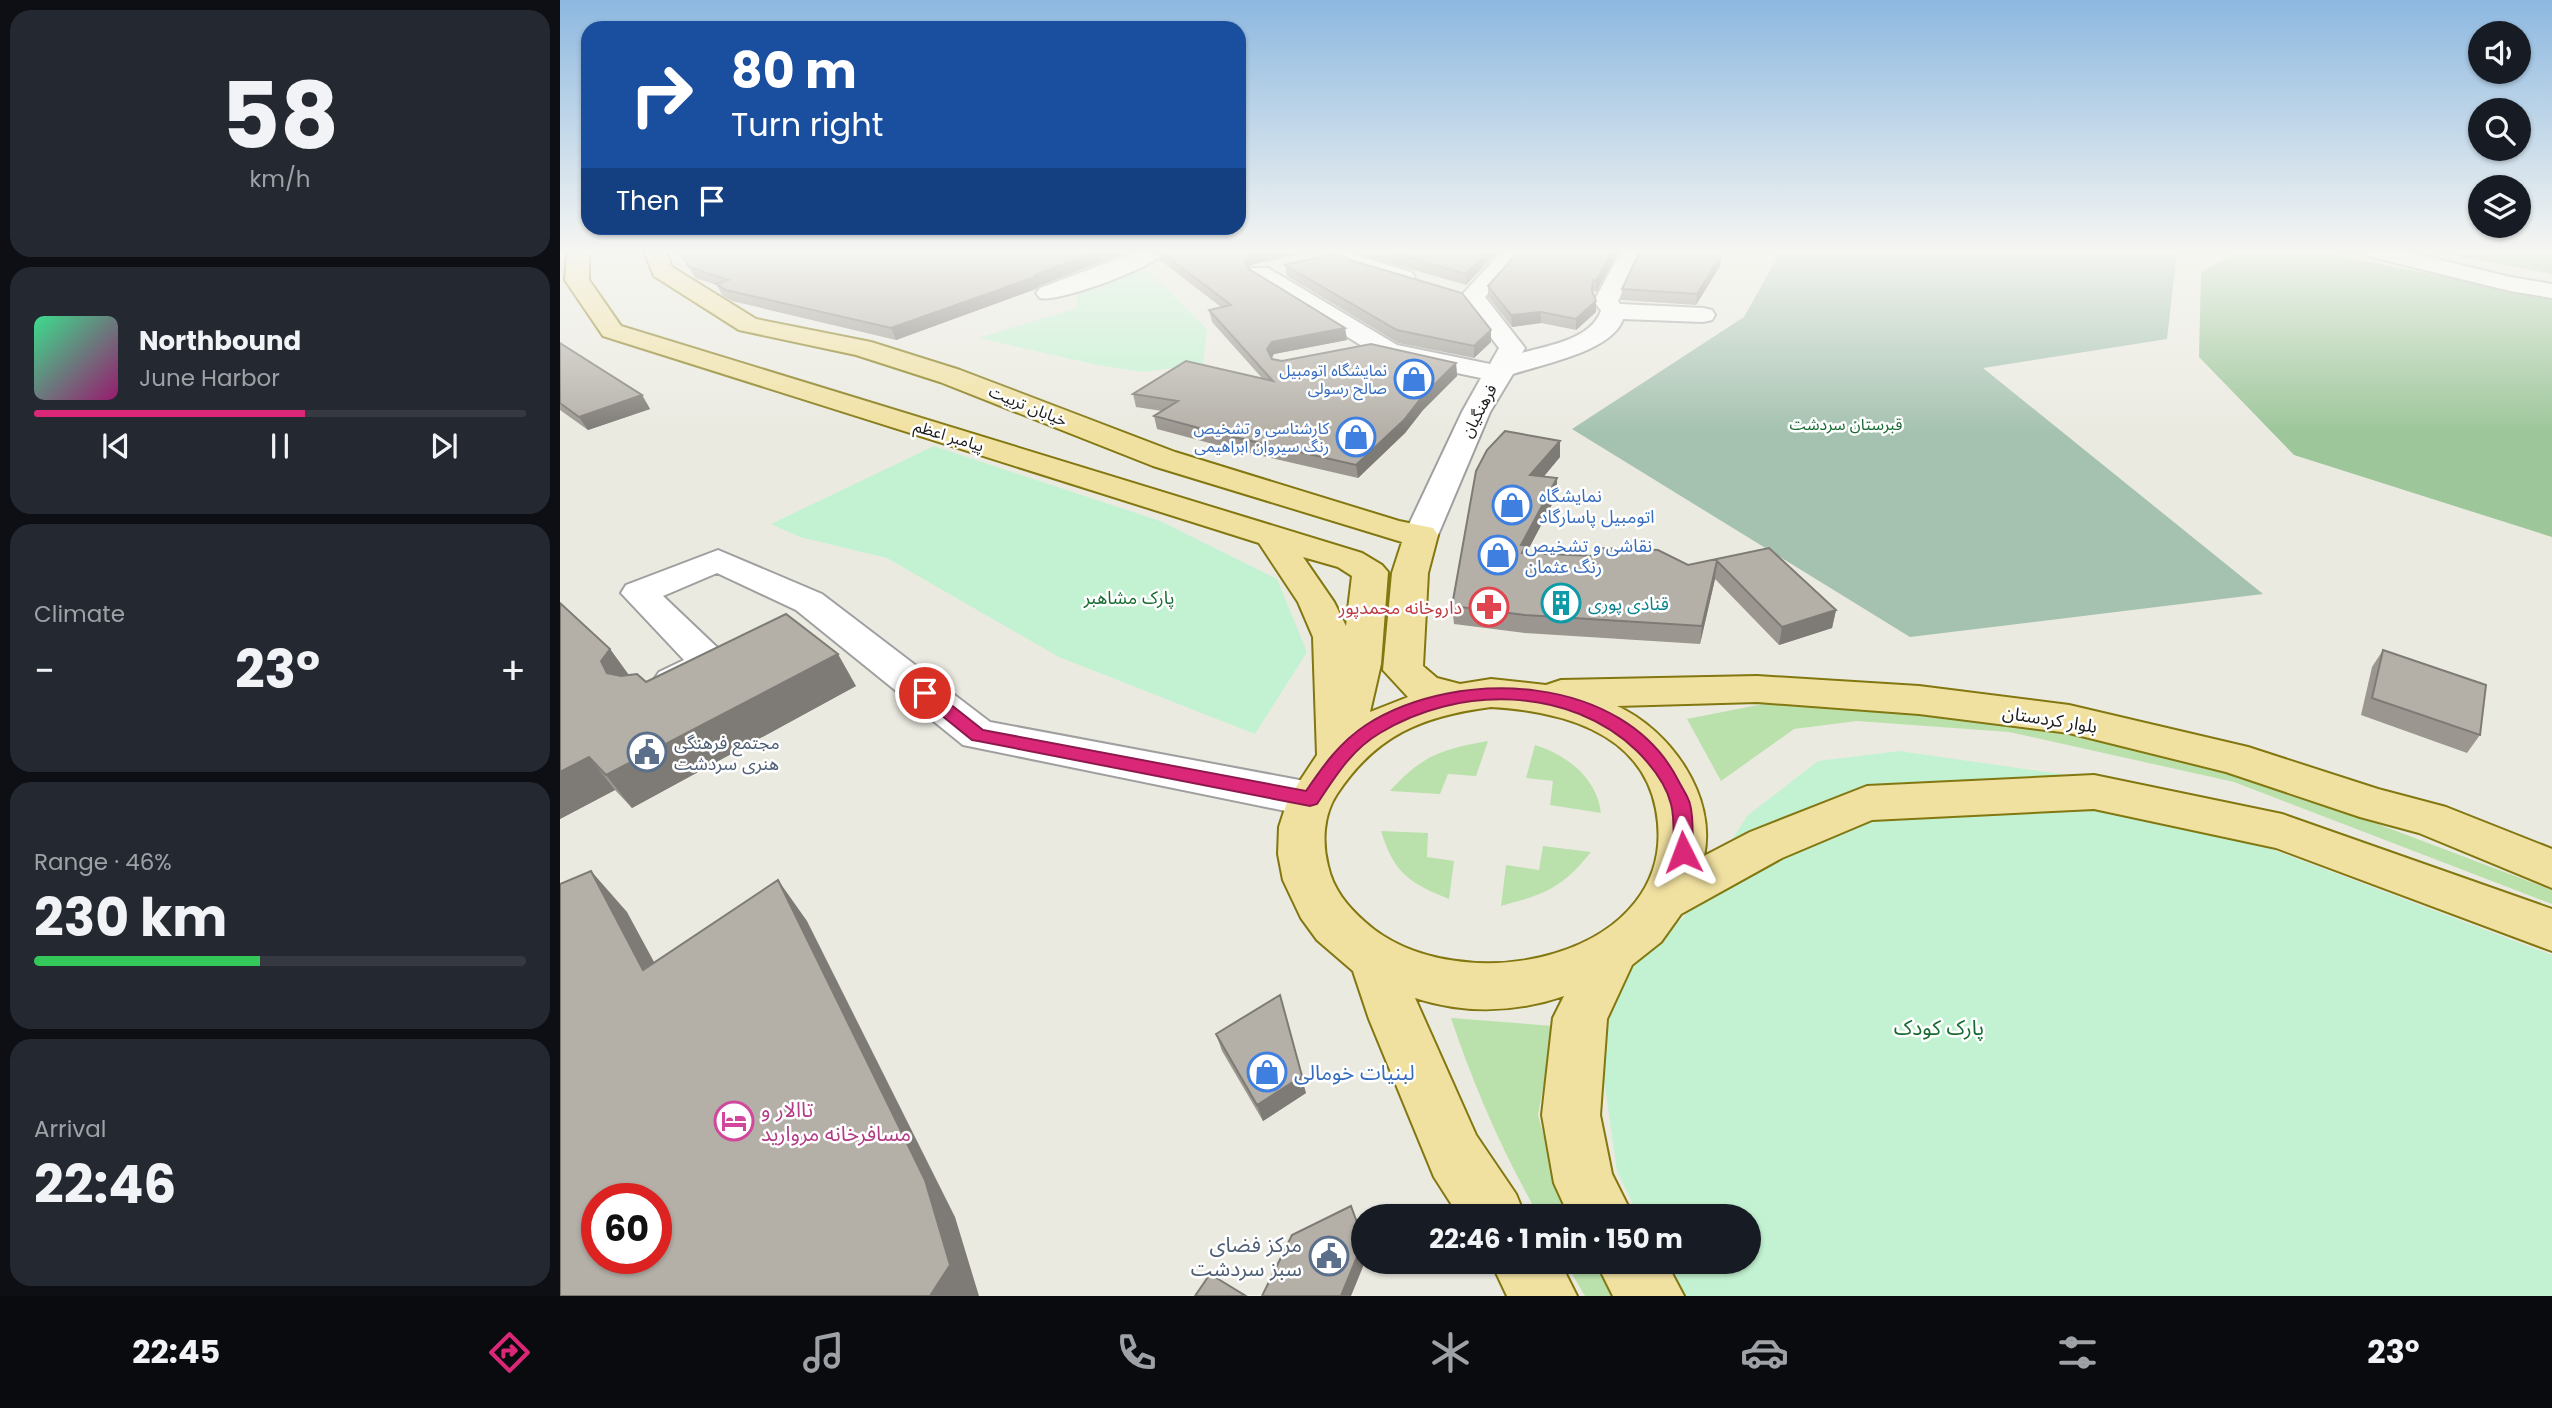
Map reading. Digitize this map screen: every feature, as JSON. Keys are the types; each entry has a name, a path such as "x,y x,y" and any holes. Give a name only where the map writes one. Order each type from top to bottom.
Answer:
{"main road":[{"name":"پیامبر اعظم","path":"599,311 612,331 1272,536 1360,566"},
{"name":"خیابان تربیت","path":"726,311 748,325 862,348 938,372 1164,459 1407,533"},
{"path":"1360,566 1388,552 1407,533"},
{"path":"1407,533 1410,573 1403,670 1423,688 1457,697"},
{"path":"1272,536 1317,602 1332,638 1339,757"},
{"path":"1339,757 1361,664 1360,566"},
{"path":"1360,566 1410,573"},
{"name":"بلوار کردستان","path":"1525,694 1757,689 1919,700 2069,719 2233,758 2376,805 2430,818 2552,869"},
{"path":"1491,693 1525,694 1578,705 1624,728 1660,762 1681,804 1683,852 1664,900 1643,927 1614,950 1559,976 1496,987 1432,982 1376,961 1333,927 1307,886 1300,842 1310,799 1339,757 1372,729 1413,709 1457,697 1491,693"},
{"path":"1664,900 1766,845 1867,803 2094,792 2282,832 2552,930"},
{"path":"1595,1204 1584,1183 1571,1115 1580,1018 1614,950"},
{"path":"1376,961 1396,1019 1455,1156 1486,1204"},
{"path":"1530,1274 1544,1296"},
{"path":"1636,1274 1651,1296"}],"street":[{"path":"1323,311 1389,351 1500,371 1590,340 1608,326 1613,311"},
{"name":"فرهنگیان","path":"1407,533 1512,348 1477,311"},
{"path":"1624,311 1703,315"},
{"path":"1340,353 1377,344"},
{"path":"647,694 710,663 639,593 718,560 809,601 978,735 1310,799"}],"green space":[{"path":"1066,311 1189,311 1207,329 1203,364 1143,372 1097,365 979,338"},
{"name":"قبرستان سردشت","path":"1747,311 2170,311 2167,339 1983,368 2263,594 1910,637 1572,429 1744,317"},
{"path":"2200,311 2552,311 2552,537 2294,455 2199,357"},
{"name":"پارک مشاهبر","path":"934,446 1160,521 1277,579 1307,652 1255,734 1059,657 887,558 800,537 771,524"},
{"path":"1768,703 1860,704 2014,722 2235,770 2552,890 2552,904 2234,782 2009,732 1857,721 1794,729 1721,781 1687,719"},
{"path":"1488,741 1476,776 1448,774 1440,794 1390,791 1412,770 1433,756 1458,747"},
{"path":"1535,745 1569,762 1587,779 1594,789 1601,813 1550,805 1553,781 1526,778"},
{"name":"پارک کودک","path":"1899,751 2081,777 2552,955 2552,1296 1676,1296 1666,1274 1761,1274 1761,1204 1633,1204 1617,1171 1604,1079 1601,976 1683,918 1747,816 1818,761"},
{"path":"1381,831 1428,833 1427,857 1454,861 1449,899 1423,888 1405,875 1391,857"},
{"path":"1543,846 1591,852 1571,874 1552,888 1530,898 1501,906 1506,865 1539,870"},
{"path":"1451,1018 1554,1026 1538,1115 1555,1177 1567,1204 1532,1204 1513,1168 1469,1069"},
{"path":"1572,1274 1604,1274 1618,1296 1585,1296"}],"building":[{"path":"819,311 938,311 891,328"},
{"path":"1210,311 1318,311 1345,328 1272,342 1267,349 1272,359 1282,361 1371,344 1456,363 1422,397 1404,420 1356,465 1154,416 1178,401 1133,394 1186,361 1273,381"},
{"path":"1365,311 1476,311 1491,330 1474,346 1397,330"},
{"path":"1508,311 1584,311 1576,319 1541,312 1511,315"},
{"path":"560,343 642,395 579,417 560,403"},
{"path":"1505,431 1560,441 1530,475 1557,478 1521,545 1526,545 1522,553 1594,556 1596,548 1658,550 1688,565 1769,548 1836,610 1782,627 1717,561 1702,626 1525,615 1452,606 1476,471 1487,450"},
{"path":"560,603 610,649 601,661 607,673 621,676 637,674 646,682 786,614 838,654 606,775 589,757 560,772"},
{"path":"2383,650 2486,685 2480,735 2372,698"},
{"name":"تاالار و مسافرخانه مروارید","path":"591,871 643,970 778,880 925,1180 950,1265 930,1296 560,1296 560,884"},
{"name":"لبنیات خومالی","path":"1280,995 1302,1076 1257,1105 1216,1034"},
{"name":"مرکز فضای سبز سردشت","path":"1351,1206 1351,1271 1341,1296 1262,1296 1292,1235"},
{"path":"1210,1274 1246,1296 1195,1296"}],"place":[{"name":"نمایشگاه اتومبیل صالح رسولی","path":"1414,379"},
{"name":"کارشناسی و تشخیص رنگ سیروان ابراهیمی","path":"1356,437"},
{"name":"نمایشگاه اتومبیل پاسارگاد","path":"1512,505"},
{"name":"نقاشی و تشخیص رنگ عثمان","path":"1498,555"},
{"name":"قنادی پوری","path":"1561,603"},
{"name":"داروخانه محمدپور","path":"1489,607"},
{"name":"مجتمع فرهنگی هنری سردشت","path":"647,752"},
{"name":"لبنیات خومالی","path":"1267,1072"},
{"name":"تاالار و مسافرخانه مروارید","path":"734,1121"},
{"name":"مرکز فضای سبز سردشت","path":"1329,1256"}],"route":[{"path":"925,693 978,735 1310,799 1339,757 1372,729 1413,709 1457,697 1491,693 1525,694 1578,705 1624,728 1660,762 1681,804 1683,852"}]}
